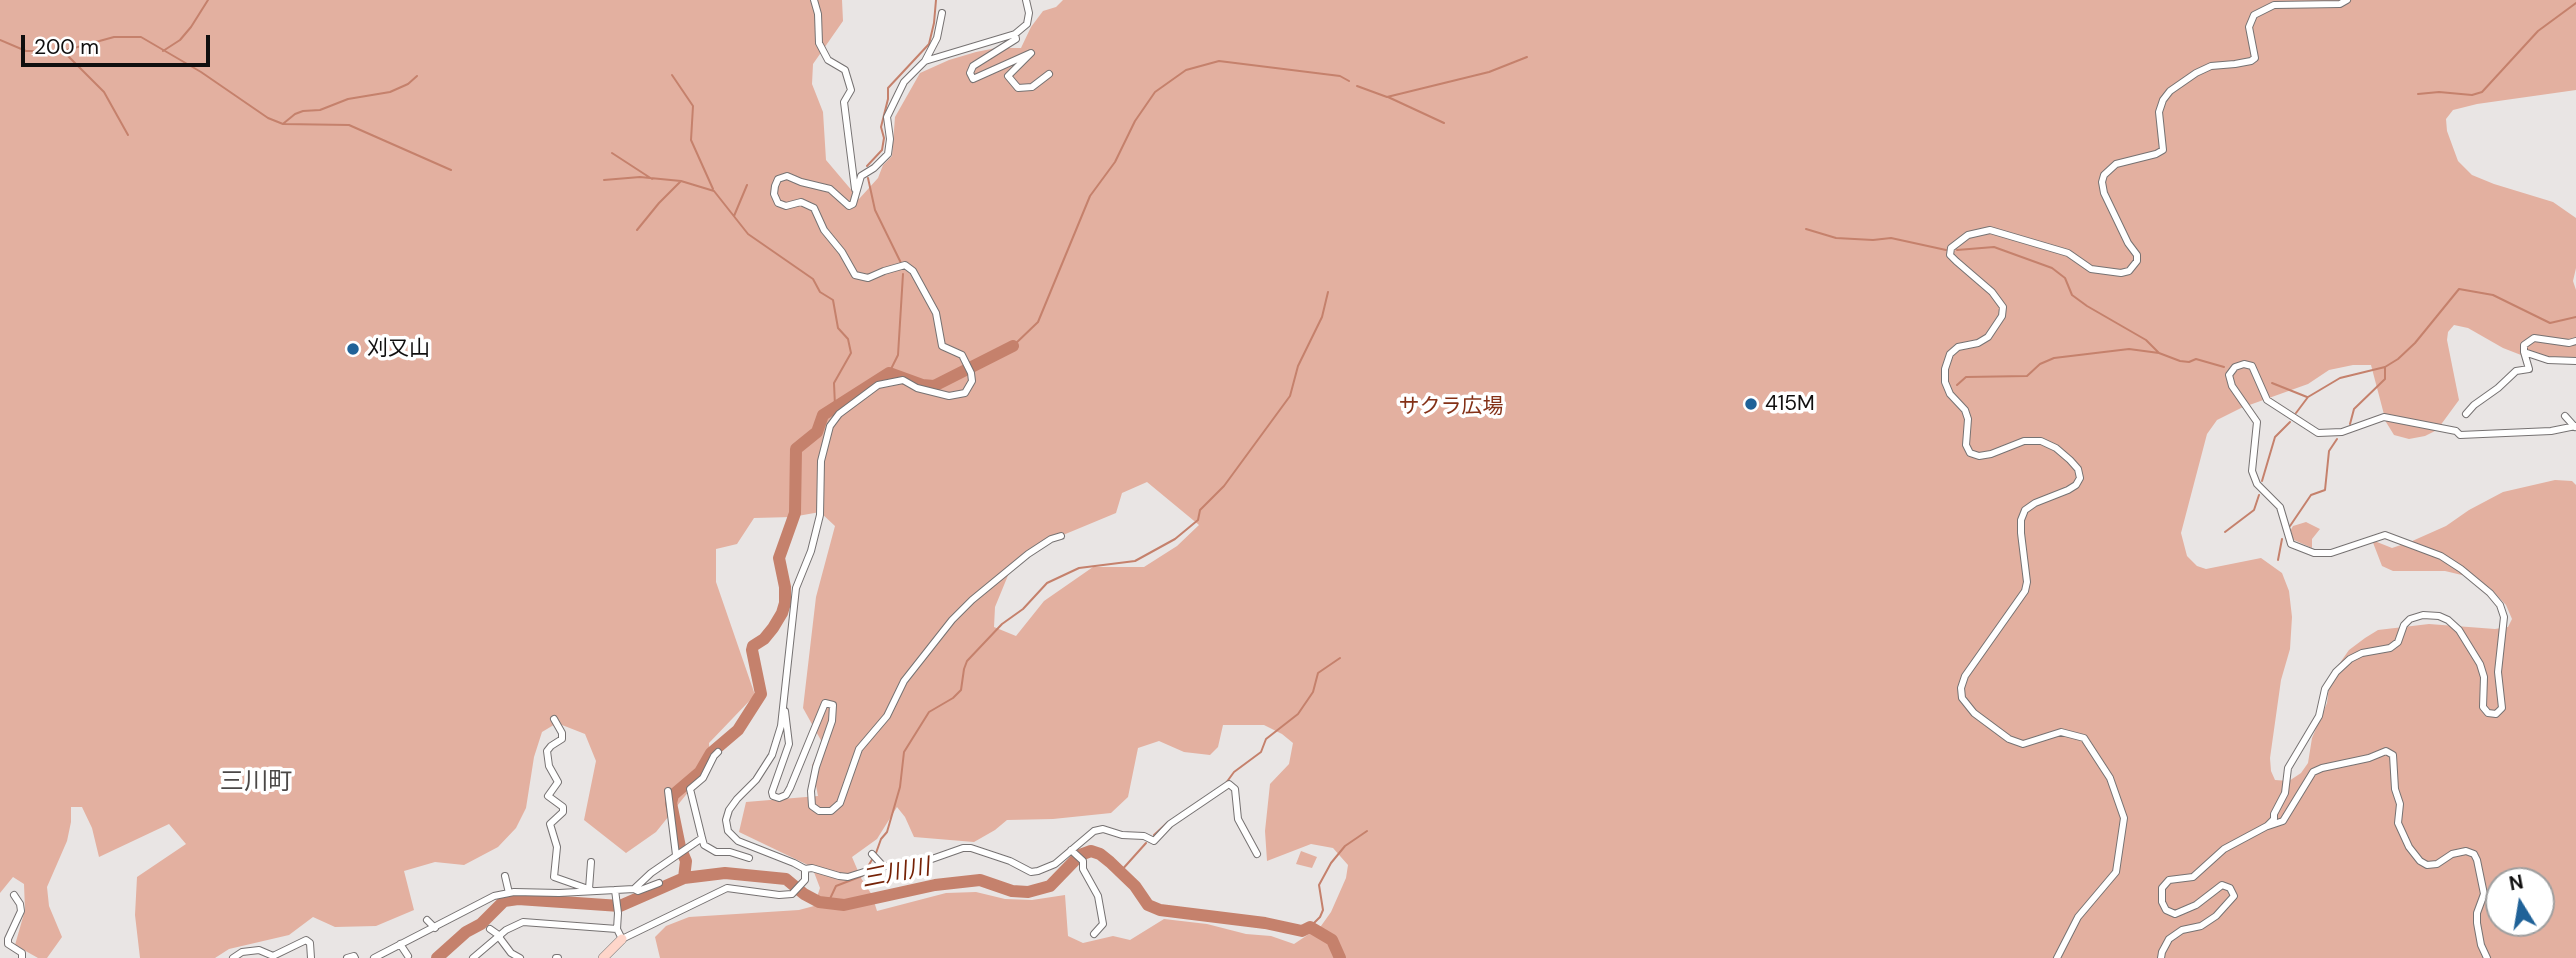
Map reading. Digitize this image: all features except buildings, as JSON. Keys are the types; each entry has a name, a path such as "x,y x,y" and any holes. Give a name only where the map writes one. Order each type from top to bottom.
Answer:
{"street":[{"path":"814,0 818,14 819,43 828,60 845,70 851,90 844,102 856,191"},
{"path":"925,61 1015,33 1027,24 1029,13 1026,0"},
{"path":"2057,958 2078,917 2116,872 2124,818 2110,778 2084,738 2062,732 2023,744 2009,739 1974,713 1962,698 1961,688 1972,666 2025,591 2026,573 2021,533 2021,520 2025,510 2035,503 2068,490 2076,485 2080,478 2078,469 2070,460 2056,448 2041,441 2024,441 1991,454 1979,456 1970,453 1966,445 1968,419 1965,410 1950,394 1945,382 1945,369 1950,354 1958,347 1978,343 1988,337 2002,316 2003,307 1992,292 1955,261 1950,255 1951,248 1968,235 1990,230 2068,253 2091,268 2121,273 2129,271 2137,261 2137,255 2128,243 2104,193 2102,182 2104,175 2116,164 2163,150 2159,112 2170,91 2196,72 2211,66 2235,64 2255,58 2249,27 2254,15 2274,5 2340,4 2347,0"},
{"path":"942,13 937,38 925,61 904,82 887,117 890,139 888,154 861,176 853,204 849,206 830,189 787,176 778,179 774,194 778,203 786,206 801,202 814,208 824,230 842,252 855,275 868,278 905,265 913,271 936,313 942,346 962,355 966,361 971,373 970,387 959,396 949,396 924,390 903,380 878,385 839,414 830,426 819,475 820,515 811,551 796,589 783,709 772,755 729,810 726,820 728,831 738,841 805,869 812,868 848,877 883,866 912,866 963,848 971,848 1010,861 1031,872 1038,872 1072,852 1086,835 1103,829 1122,835 1144,836 1154,841 1179,817 1229,784 1235,789 1238,819 1257,854"},
{"path":"1015,33 1016,39 973,66 970,73 972,79 1031,53 1008,76 1018,88 1032,87 1049,74"},
{"path":"2466,414 2516,371 2529,369 2524,345 2534,338 2576,341"},
{"path":"2524,352 2549,360 2576,361"},
{"path":"2267,826 2274,819 2285,793 2288,768 2293,757 2319,716 2325,689 2336,672 2350,659 2362,653 2390,648 2398,642 2404,625 2410,619 2423,614 2439,616 2459,630 2473,651 2483,677 2483,707 2488,713 2496,714 2502,708 2498,672 2504,617 2500,605 2490,593 2461,569 2441,556 2397,538 2385,535 2322,554 2291,544 2280,507 2254,478 2252,461 2256,422 2232,386 2229,375 2235,367 2244,364 2252,366 2267,400 2318,433 2342,432 2384,417 2456,431 2460,435 2551,431 2576,426"},
{"path":"2565,416 2576,426"},
{"path":"783,709 787,715 789,744 773,785 773,796 779,798 790,788 825,703 833,705 832,721 811,790 812,806 819,811 831,811 840,803 859,749 887,716 904,681 952,620 1028,554 1051,539 1061,536"},
{"path":"554,719 562,733 562,739 547,751 550,770 558,782 548,796 563,807 563,812 550,824 557,847 554,877 591,890 615,894 634,889 651,873 702,838"},
{"path":"2161,958 2169,939 2182,930 2201,926 2234,896 2230,888 2222,885 2196,905 2175,914 2166,910 2162,902 2162,888 2169,880 2193,877 2224,849 2267,826 2283,821 2313,772 2386,751 2393,755 2395,789 2400,804 2398,823 2420,861 2437,864 2452,854 2466,851 2474,854 2477,860 2484,894 2477,913 2477,923 2481,945 2487,958"},
{"path":"718,752 703,778 690,789 704,845 716,852 726,851 749,858"},
{"path":"668,792 677,854"},
{"path":"1072,852 1083,861 1083,869 1098,896 1103,924 1094,934"},
{"path":"875,856 883,866"},
{"path":"591,862 591,890"},
{"path":"603,958 622,939 727,888 779,895 792,894 805,880 805,869"},
{"path":"505,876 509,893"},
{"path":"634,889 638,891 659,883"},
{"path":"374,958 494,897 509,893 591,890"},
{"path":"615,894 617,929 622,939"},
{"path":"14,895 22,911 8,944 22,953 22,958"},
{"path":"427,920 435,928"},
{"path":"473,958 516,923 617,929"},
{"path":"490,929 520,958"},
{"path":"233,958 242,952 259,950 273,956 306,940 310,943 311,958"},
{"path":"400,944 408,956"},
{"path":"347,958 355,958"}],"green space":[{"name":"サクラ広場","path":"0,0 842,0 843,21 813,64 812,84 823,112 826,160 859,199 878,178 883,165 892,156 895,117 920,73 976,52 996,48 1021,48 1031,27 1043,11 1056,7 1063,0 2576,0 2576,90 2477,104 2453,110 2446,119 2447,131 2458,161 2472,175 2553,202 2576,218 2576,268 2573,281 2576,290 2576,363 2521,355 2468,328 2454,325 2448,332 2447,340 2459,400 2437,430 2409,439 2394,435 2386,422 2371,365 2353,365 2329,370 2308,384 2241,408 2217,420 2207,434 2181,533 2187,556 2197,566 2206,569 2261,558 2282,573 2289,591 2292,617 2290,649 2281,680 2270,758 2275,780 2289,781 2301,773 2308,763 2312,738 2327,703 2330,677 2349,650 2365,638 2378,630 2429,624 2495,629 2508,627 2512,619 2506,605 2490,588 2466,576 2445,571 2393,571 2382,566 2372,540 2392,548 2446,526 2503,492 2555,480 2572,481 2576,485 2576,958 660,958 655,937 666,926 689,917 799,910 814,906 820,888 812,867 739,832 746,802 818,796 812,765 823,744 803,708 816,597 835,526 820,512 792,517 754,518 737,544 716,549 716,582 755,695 709,743 710,765 656,832 626,853 584,820 596,761 585,734 557,723 542,732 534,757 526,808 516,828 498,847 464,865 435,862 404,871 414,910 376,926 335,927 313,917 289,935 229,949 215,958 140,958 135,915 137,877 186,844 169,824 99,857 92,828 82,807 71,807 67,841 47,887 49,906 62,937 47,958 38,958 15,945 25,910 24,884 13,877 0,893","holes":["1147,482 1199,525 1177,546 1144,567 1093,567 1044,601 1016,636 994,627 995,607 1009,573 1039,545 1116,513 1122,493","1223,725 1264,725 1293,743 1289,764 1270,784 1265,831 1267,861 1311,844 1333,848 1348,865 1346,878 1331,912 1321,926 1294,944 1271,936 1164,919 1130,940 1113,936 1083,943 1068,936 1065,895 1032,900 1005,899 976,892 946,893 877,911 872,895 852,857 877,839 897,807 914,837 974,842 1007,820 1111,813 1128,797 1138,748 1159,741 1184,752 1210,755 1218,747"]},
{"path":"2306,522 2320,529 2312,539 2312,548 2294,540 2289,533 2293,526"},
{"path":"1301,851 1317,857 1312,868 1296,864"}],"waterway":[{"path":"163,51 180,40 208,0"},
{"path":"867,166 882,150 884,138 881,127 888,88 929,44 936,0"},
{"path":"2418,94 2439,92 2472,95 2482,92 2538,31 2576,3"},
{"path":"0,40 26,51 63,51 114,37 141,37 201,72 268,118 283,124 349,125 451,170"},
{"path":"63,51 104,92 128,135"},
{"path":"1357,86 1387,97 1489,72 1527,57"},
{"path":"1013,346 1038,322 1090,196 1115,162 1135,121 1155,92 1186,70 1219,61 1340,76 1349,81"},
{"path":"672,75 693,106 691,140 713,189"},
{"path":"284,123 303,111 320,110 348,99 390,92 408,84 417,76"},
{"path":"1388,97 1444,123"},
{"path":"612,153 652,179"},
{"path":"604,180 640,177 681,181 714,191 748,234 813,279 820,292 833,300 838,328 848,339 851,353 834,383 835,406"},
{"path":"868,178 875,210 901,263"},
{"path":"637,230 681,181"},
{"path":"734,216 747,185"},
{"path":"1806,229 1836,238 1891,238 1946,250"},
{"path":"1957,250 1994,247 2052,268 2065,278 2072,295 2146,340 2159,353 2180,361 2189,362 2196,359 2224,367"},
{"path":"889,373 898,355 903,274"},
{"path":"2296,413 2308,397 2340,378 2385,367 2398,359 2415,343 2459,289 2493,295 2550,323 2576,317"},
{"path":"876,853 887,832 900,787 904,752 929,712 961,690 967,661 1047,583 1079,568 1135,561 1175,539 1198,520 1200,510 1224,486 1290,396 1298,366 1322,317 1328,292"},
{"path":"684,878 686,861 680,847 671,803 673,795 700,772 711,753 738,730 761,694 752,650 773,628 785,603 785,587 779,558 795,513 796,449 817,432 823,415 889,373 922,385 934,386 1013,346"},
{"path":"1957,385 1966,377 2027,376 2040,364 2054,358 2129,349 2159,353"},
{"path":"2350,424 2354,409 2385,379 2385,367"},
{"path":"2272,383 2307,397"},
{"path":"2262,481 2275,437 2290,422"},
{"path":"2290,526 2311,495 2325,490 2329,451 2337,439"},
{"path":"2225,532 2254,510 2259,495"},
{"path":"2278,560 2282,539"},
{"path":"1226,783 1234,772 1261,752 1266,739 1298,714 1313,692 1318,673 1340,658"},
{"path":"1154,835 1167,823"},
{"path":"1310,927 1323,910 1319,885 1331,863 1345,846 1367,831"},
{"path":"1120,872 1146,843"},
{"name":"三川川","path":"437,958 466,932 481,924 504,901 518,899 620,906 684,878 725,873 786,879 819,902 844,905 935,885 980,880 1012,891 1028,892 1050,886 1080,855 1091,851 1110,862 1135,886 1148,905 1160,910 1265,923 1302,931 1310,927 1332,940 1340,958"},
{"path":"867,868 873,858"},
{"path":"828,903 836,886 862,876"}],"place":[{"name":"刈又山","path":"353,349"},
{"name":"415M","path":"1751,404"}],"district":[{"name":"三川町","path":"256,783"}]}
